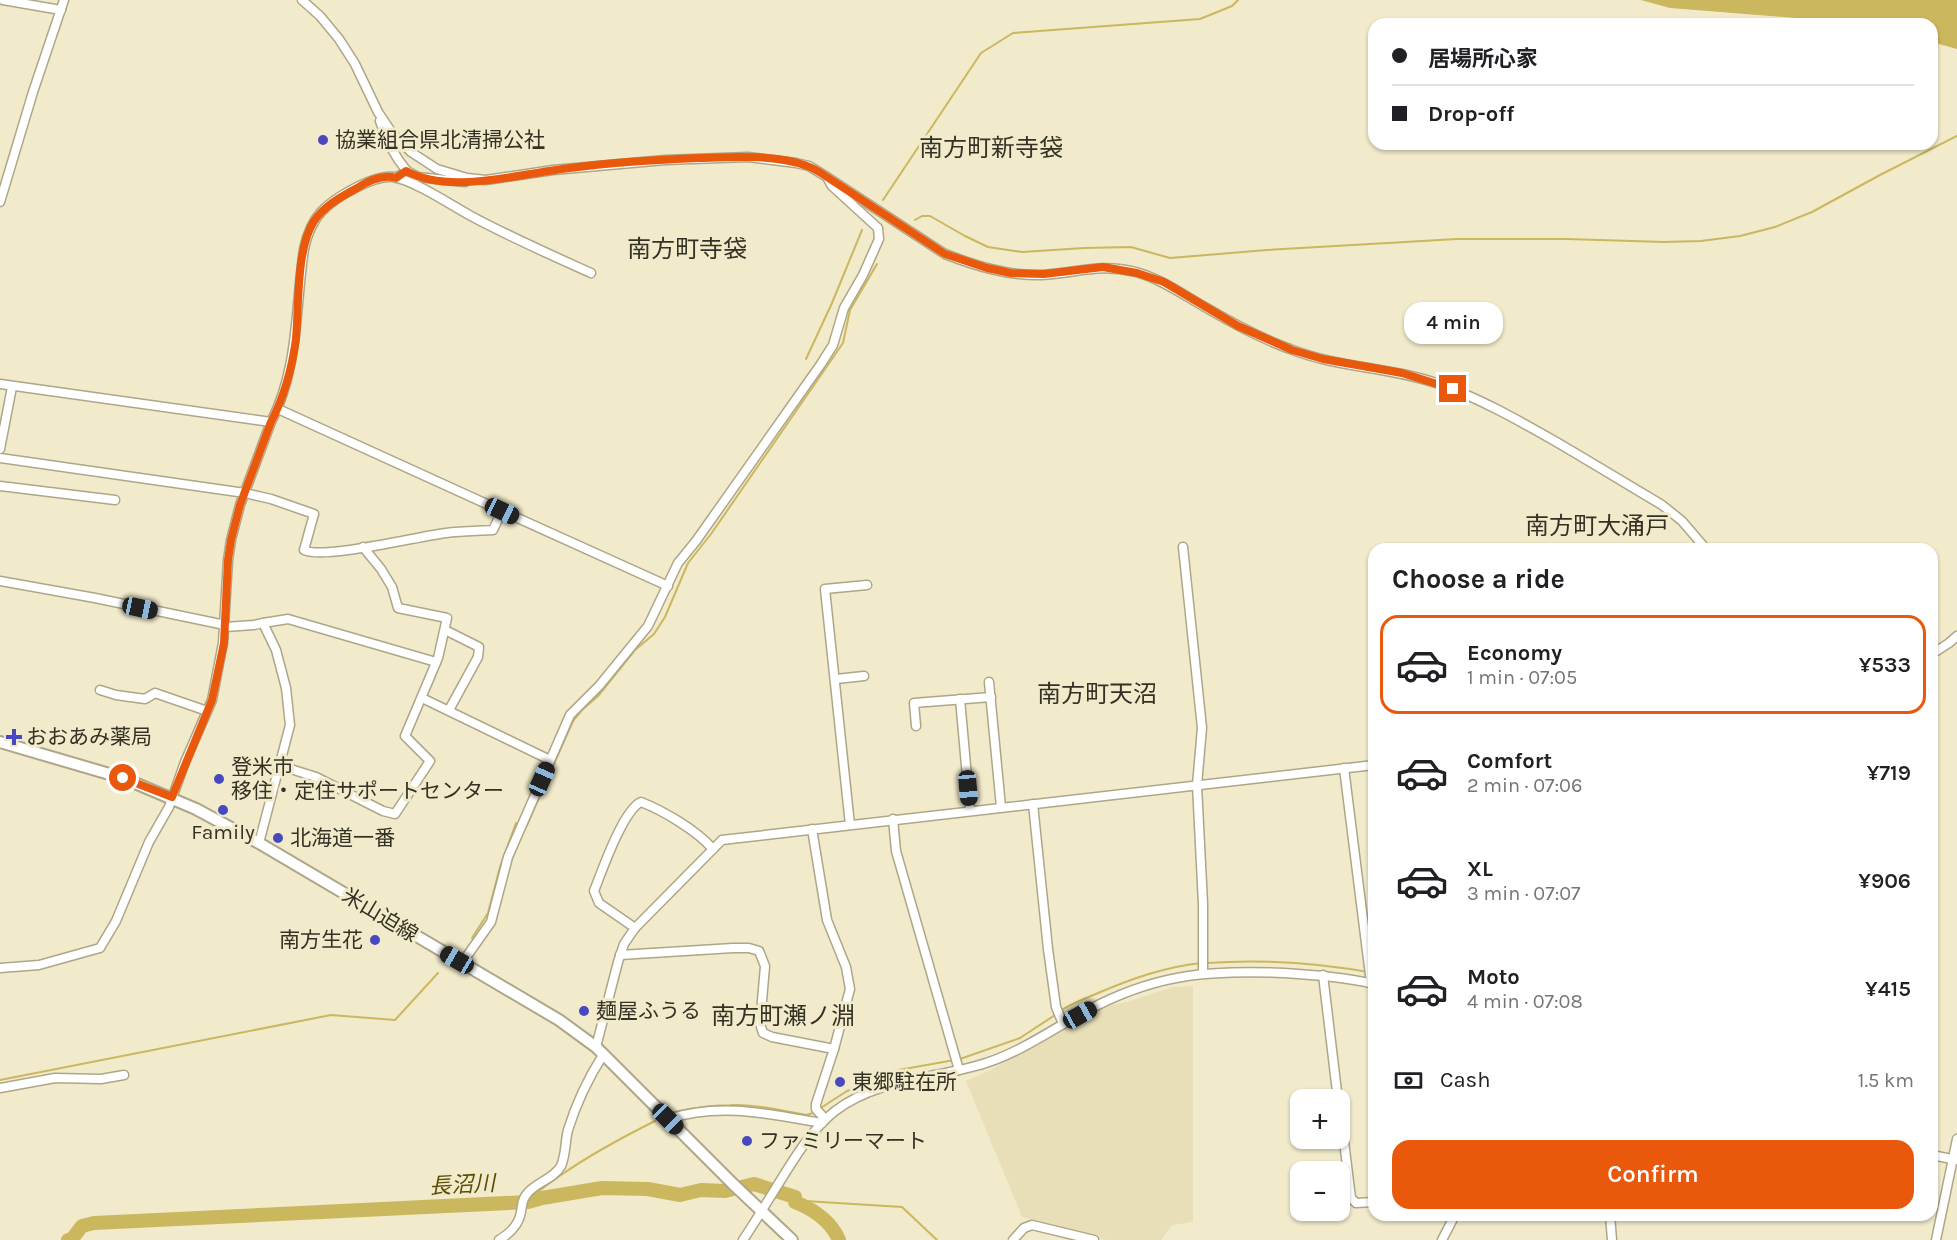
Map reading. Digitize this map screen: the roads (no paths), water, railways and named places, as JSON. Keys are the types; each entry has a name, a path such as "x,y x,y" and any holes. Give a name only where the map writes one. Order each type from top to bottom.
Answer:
{"main road":[{"name":"米山迫線","path":"0,742 113,775 172,797 259,843 559,1020 600,1051 792,1240"}],"street":[{"path":"3,0 61,10"},
{"path":"0,202 64,0"},
{"path":"302,0 320,16 339,39 355,64 378,111 393,133 411,152 424,162 453,174 486,180"},
{"path":"378,111 387,141 397,159 406,171 418,177 443,180 486,180 631,162 748,157 802,164 827,177 945,254 967,262 1028,275 1103,267 1137,273 1164,282 1238,326 1292,350 1332,361 1402,373 1467,394 1509,415 1662,505 1682,521 1701,543"},
{"path":"396,178 406,171"},
{"path":"0,968 39,965 100,948 116,921 149,842 170,807 207,711 216,681 225,626 228,560 236,518 271,422 278,410 291,366 296,339 305,246 311,227 322,211 331,203 362,185 378,178 392,177 409,182 502,232 591,273"},
{"path":"459,962 491,922 508,857 570,715 599,686 648,626 682,558 745,474 833,345 844,309 863,275 879,238 878,228 832,186 827,177"},
{"path":"0,384 271,422"},
{"path":"0,449 12,387"},
{"path":"278,410 668,586"},
{"path":"0,458 245,493 271,499 314,514 304,550 310,553 446,533 493,530 502,511"},
{"path":"0,486 115,500"},
{"path":"281,766 316,777 383,811 395,814 430,761 405,736 436,662 447,618 398,608 392,587 363,547"},
{"path":"1183,548 1202,728 1197,785 1201,847 1203,966"},
{"path":"0,581 95,598 225,626 288,620 436,662"},
{"path":"850,825 825,589 867,585"},
{"path":"259,843 290,725 287,698 276,650 263,623"},
{"path":"445,630 479,647 478,657 449,710"},
{"path":"1938,650 1957,636"},
{"path":"836,679 864,676"},
{"path":"989,682 1001,807"},
{"path":"100,690 145,699 154,693 207,711"},
{"path":"916,726 914,703 991,697"},
{"path":"422,698 550,760"},
{"path":"960,699 970,810"},
{"path":"499,1240 506,1236 516,1224 523,1202 532,1187 552,1176 560,1167 570,1122 600,1051 624,944 635,928 722,840 1368,766"},
{"path":"1344,768 1368,955"},
{"path":"635,928 599,903 594,891 624,821 634,805 641,802 652,806 704,839 713,849"},
{"path":"1033,804 1048,950 1060,1016"},
{"path":"893,819 896,851 957,1063"},
{"path":"743,1240 820,1116 819,1090 834,1049 850,989 846,967 827,920 812,829"},
{"path":"620,955 733,948 754,949 762,955 765,966 760,1024 764,1033 772,1037 834,1049"},
{"path":"668,1119 694,1112 736,1109 820,1116 868,1092 957,1063 1001,1057 1060,1016 1203,966 1246,972 1368,978"},
{"path":"1323,975 1337,1089"},
{"path":"0,1088 55,1078 101,1079 124,1075"},
{"path":"1936,1240 1955,1160 1957,1139"},
{"path":"1345,1149 1351,1198 1356,1203 1368,1202"},
{"path":"1938,1156 1955,1160"},
{"path":"1442,1240 1452,1221"},
{"path":"1610,1221 1612,1240"},
{"path":"1013,1240 1024,1228 1032,1225 1094,1240"}],"waterway":[{"path":"883,200 981,53 1013,33 1200,19 1232,6 1238,0"},
{"path":"1938,146 1957,136"},
{"path":"915,220 922,216 930,216 988,247 1022,252 1131,247 1170,258 1457,239 1701,241 1740,236 1775,227 1812,212 1929,150"},
{"path":"806,359 862,230"},
{"path":"527,825 573,721 598,696 635,650 654,634 665,617 688,563 711,534 843,343 850,310 877,264"},
{"path":"472,938 488,913 500,867 516,823"},
{"path":"1207,963 1249,961 1291,963 1368,972"},
{"path":"1060,1011 1078,1001 1135,978 1174,967 1201,963"},
{"path":"0,1080 331,1015 395,1020 438,973"},
{"path":"674,1112 709,1106 740,1105 806,1115 813,1113 847,1091 893,1071 960,1059 1020,1038 1055,1015"},
{"path":"528,1202 545,1186 575,1166 655,1121"},
{"name":"長沼川","path":"68,1240 72,1239 82,1226 94,1223 528,1202 602,1188 648,1189 680,1195 701,1190 725,1191 754,1184 795,1197 795,1202 816,1213 827,1222 839,1240"},
{"path":"795,1197 805,1201 902,1207 937,1240"}],"place":[{"name":"協業組合県北清掃公社","path":"323,140"},
{"name":"おおあみ薬局","path":"14,737"},
{"name":"登米市 移住・定住サポートセンター","path":"219,779"},
{"name":"Family","path":"223,810"},
{"name":"北海道一番","path":"278,838"},
{"name":"南方生花","path":"375,940"},
{"name":"麺屋ふうる","path":"584,1011"},
{"name":"東郷駐在所","path":"840,1082"},
{"name":"ファミリーマート","path":"747,1141"}],"district":[{"name":"南方町新寺袋","path":"991,148"},
{"name":"南方町寺袋","path":"687,249"},
{"name":"南方町大涌戸","path":"1597,526"},
{"name":"南方町天沼","path":"1097,694"},
{"name":"南方町瀬ノ淵","path":"783,1016"}]}
